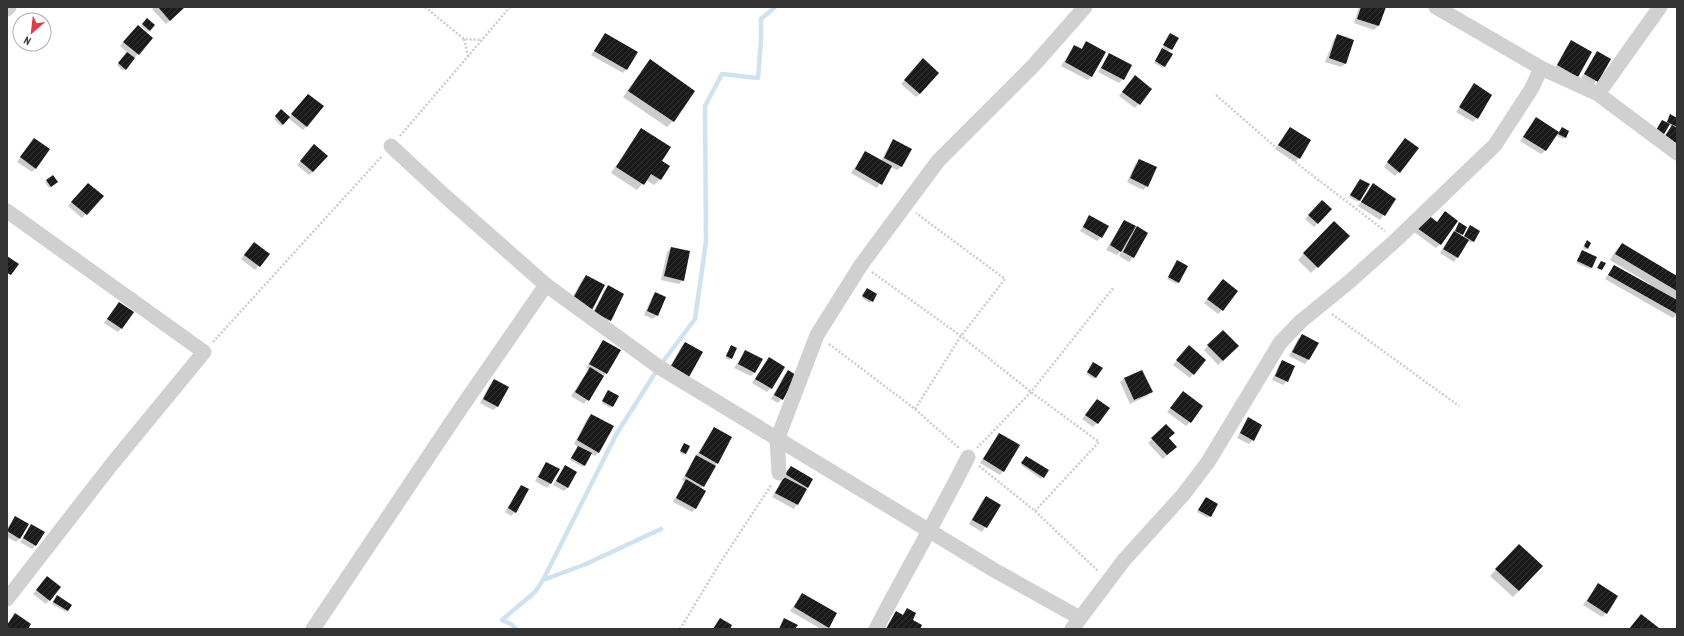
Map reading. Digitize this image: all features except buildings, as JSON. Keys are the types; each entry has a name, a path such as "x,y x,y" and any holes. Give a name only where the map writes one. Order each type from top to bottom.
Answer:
{"street":[{"path":"779,473 777,440 817,335 861,265 904,204 938,161 1034,65 1085,7"},
{"path":"1436,7 1541,68 1598,94 1677,153"},
{"path":"1598,94 1660,7"},
{"path":"391,146 446,197 546,284 659,367 777,440 994,570 1076,624 1124,560 1184,495 1208,462 1280,343 1300,322 1396,240 1495,145 1532,88 1541,68"},
{"path":"7,211 204,352 112,464 7,599"},
{"path":"313,629 546,284"},
{"path":"876,629 929,530 940,513 968,457"}],"path":[{"path":"425,7 464,39 482,40"},
{"path":"204,352 391,146 510,7"},
{"path":"464,39 468,56"},
{"path":"1216,95 1273,146 1396,240"},
{"path":"904,204 1005,279 961,336 915,409"},
{"path":"861,265 961,336 1031,392 1099,442 1035,511"},
{"path":"968,457 1031,392 1114,287"},
{"path":"1320,305 1459,406"},
{"path":"680,629 720,563 779,473"}],"waterway":[{"path":"543,580 617,433 659,367 695,319 706,242 705,106 722,74 758,78 761,19 775,7"},
{"path":"516,629 511,624 502,620 535,592 543,580 586,564 661,529"}]}
